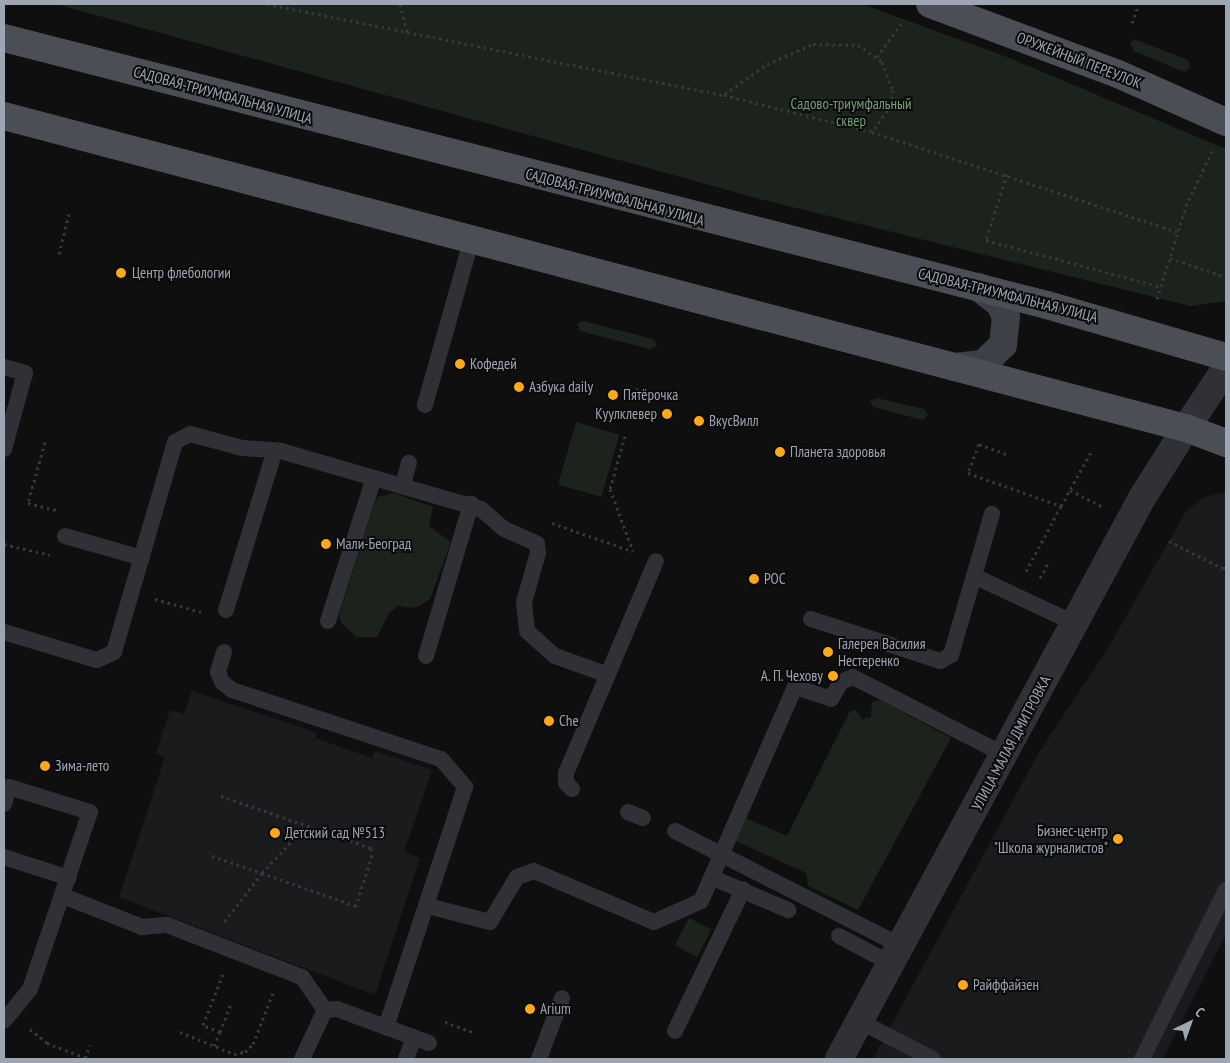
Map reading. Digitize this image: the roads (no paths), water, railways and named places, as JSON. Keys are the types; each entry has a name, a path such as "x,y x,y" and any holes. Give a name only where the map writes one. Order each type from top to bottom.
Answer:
{"main road":[{"name":"ОРУЖЕЙНЫЙ ПЕРЕУЛОК","path":"930,4 1118,74 1221,133"},
{"name":"САДОВАЯ-ТРИУМФАЛЬНАЯ УЛИЦА","path":"4,38 978,287 1174,340 1226,358"},
{"path":"9,118 1186,428 1226,443"},
{"path":"954,367 983,364 1003,345 1006,317 1000,304 978,287"},
{"path":"1174,340 1226,336"}],"street":[{"name":"УЛИЦА МАЛАЯ ДМИТРОВКА","path":"838,1059 1005,754 1142,498 1226,368"}],"lane":[{"path":"425,405 471,241"},
{"path":"4,367 26,373 4,450"},
{"path":"4,632 106,659 118,646 178,438 190,434 242,448 275,450 471,504 504,529 536,544 538,553 524,602 527,631 555,656 608,676"},
{"path":"226,610 275,450"},
{"path":"403,485 409,462"},
{"path":"328,621 374,478"},
{"path":"426,656 471,504"},
{"path":"811,619 940,661 951,655 992,514"},
{"path":"65,536 142,558"},
{"path":"572,789 566,782 566,773 656,561"},
{"path":"974,576 1074,624"},
{"path":"224,652 218,672 222,682 232,690 441,759 466,787 428,906 386,1027"},
{"path":"428,906 490,922 512,883 534,871 654,922 700,901 713,878 795,688 831,699 841,682 853,677 1005,754"},
{"path":"4,804 10,786 90,812 30,989 4,1021"},
{"path":"676,831 722,854 895,954"},
{"path":"4,857 69,878"},
{"path":"713,878 788,910"},
{"path":"675,1031 743,890"},
{"path":"1142,1059 1226,890"},
{"path":"63,896 142,927 167,925 302,977 325,1010"},
{"path":"838,936 895,954"},
{"path":"539,1059 562,998"},
{"path":"325,1010 337,1009 421,1040 406,1059"},
{"path":"302,1059 325,1010"},
{"path":"859,1021 932,1059"}],"place":[{"name":"Центр флебологии","path":"121,273"},
{"name":"Кофедей","path":"460,364"},
{"name":"Азбука daily","path":"519,387"},
{"name":"Пятёрочка","path":"613,395"},
{"name":"Куулклевер","path":"667,414"},
{"name":"ВкусВилл","path":"699,421"},
{"name":"Планета здоровья","path":"780,452"},
{"name":"Мали-Београд","path":"326,544"},
{"name":"РОС","path":"754,579"},
{"name":"Галерея Василия Нестеренко","path":"828,652"},
{"name":"А. П. Чехову","path":"833,676"},
{"name":"Che","path":"549,721"},
{"name":"Зима-лето","path":"45,766"},
{"name":"Детский сад №513","path":"275,833"},
{"name":"Бизнес-центр \"Школа журналистов\"","path":"1118,839"},
{"name":"Райффайзен","path":"963,985"},
{"name":"Arium","path":"530,1009"}],"park label":[{"name":"Садово-триумфальный сквер","path":"851,112"}]}
